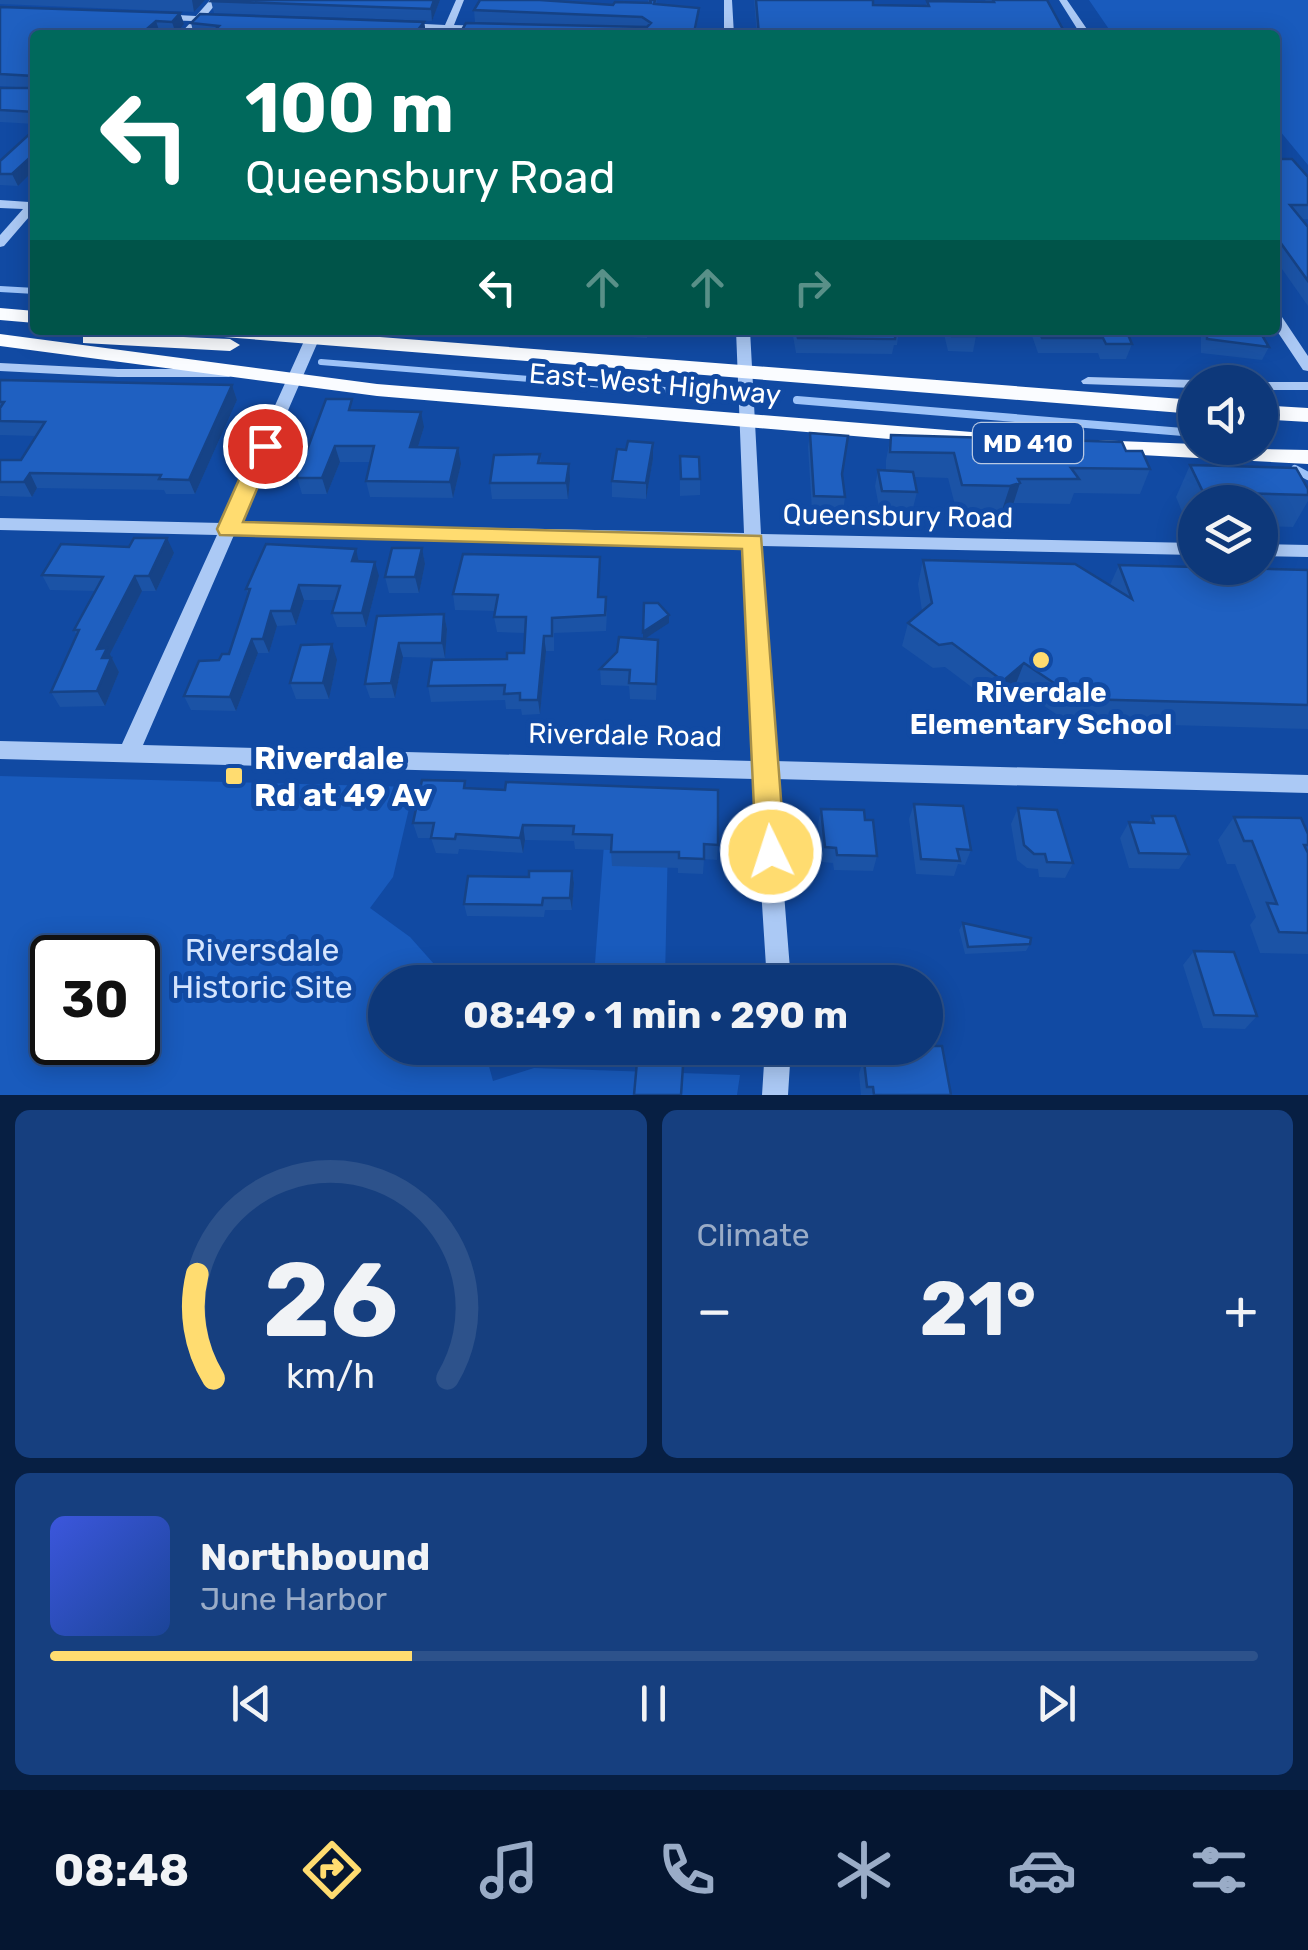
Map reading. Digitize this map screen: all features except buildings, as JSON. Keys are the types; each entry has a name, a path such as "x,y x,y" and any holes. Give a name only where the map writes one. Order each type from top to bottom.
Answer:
{"main road":[{"path":"0,314 30,316"},
{"path":"0,340 147,339 268,347 298,345 313,335"},
{"name":"East-West Highway","path":"325,335 745,373 1178,405"},
{"name":"East-West Highway","path":"0,340 293,381 1002,441"},
{"path":"1278,414 1308,416"},
{"name":"MD 410","path":"1072,446 1308,457"}],"street":[{"path":"188,30 215,0"},
{"path":"447,30 460,0"},
{"path":"728,0 729,30"},
{"path":"1063,0 1083,30"},
{"path":"140,16 238,20"},
{"path":"391,26 436,30"},
{"path":"467,30 487,29"},
{"path":"0,204 30,205"},
{"path":"0,243 30,209"},
{"path":"1280,325 1308,367"},
{"path":"128,755 314,335"},
{"path":"743,335 778,965"},
{"path":"0,367 118,374 234,373"},
{"path":"1088,381 1178,384"},
{"path":"1278,386 1308,386"},
{"name":"Queensbury Road","path":"0,524 1178,549"},
{"path":"1278,550 1308,551"},
{"name":"Riverdale Road","path":"0,750 1308,784"},
{"path":"775,1095 777,1065"}],"green space":[{"path":"1089,0 1308,0 1308,165 1280,131 1280,30 1110,30"},
{"name":"Riversdale Historic Site","path":"0,776 414,787 393,877 370,908 410,937 435,965 368,965 368,1065 489,1065 493,1081 534,1068 740,1075 737,1095 0,1095"},
{"path":"608,792 669,794 665,965 595,965"}],"waterway":[{"path":"0,289 30,291"},
{"path":"321,362 714,394"},
{"path":"826,402 797,400 1178,432"},
{"path":"1295,469 1308,476"}],"place":[{"name":"Riverdale Elementary School","path":"1041,660"},
{"name":"Riverdale Rd at 49 Av","path":"234,776"}],"route":[{"path":"265,446 228,529 753,541 771,852"}]}
